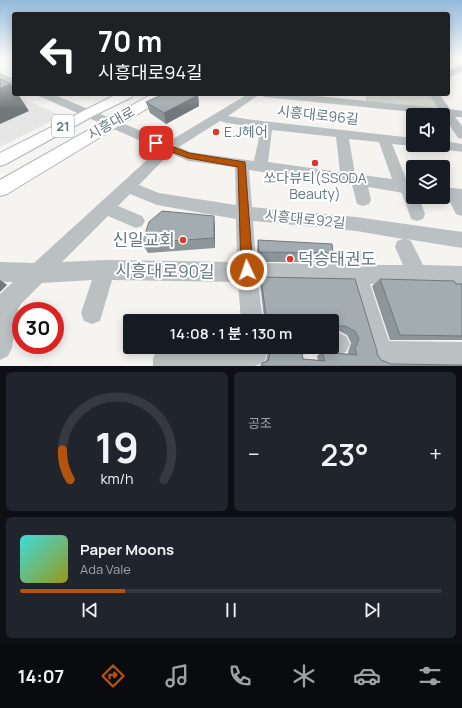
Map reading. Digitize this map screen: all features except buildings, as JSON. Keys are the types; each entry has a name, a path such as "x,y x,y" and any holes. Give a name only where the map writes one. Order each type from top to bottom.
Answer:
{"main road":[{"name":"시흥대로","path":"0,160 123,96"},
{"name":"시흥대로","path":"0,189 158,96"}],"street":[{"path":"0,76 12,81"},
{"path":"48,96 188,156 406,188"},
{"path":"0,309 168,148 252,96"},
{"path":"284,96 406,108"},
{"path":"435,96 443,108"},
{"path":"450,112 462,114"},
{"name":"시흥대로96길","path":"220,116 227,120 267,126 406,141"},
{"path":"450,118 462,135"},
{"path":"260,167 267,126"},
{"path":"342,134 354,180 363,200"},
{"path":"384,139 406,184"},
{"path":"450,146 462,148"},
{"path":"242,164 251,314"},
{"name":"시흥대로92길","path":"128,186 157,200 244,213 356,224 462,240"},
{"path":"453,194 462,209"},
{"path":"414,204 417,214"},
{"path":"105,208 136,221"},
{"path":"404,247 417,275"},
{"path":"358,269 381,353 462,354"},
{"name":"시흥대로90길","path":"0,272 36,273 105,270 248,272 358,269 417,275 462,276"},
{"name":"시흥대로90길","path":"92,313 105,270"},
{"path":"0,348 8,306 17,292"},
{"path":"165,366 165,359 255,356"}],"shaded area":[{"path":"0,88 12,93 12,96 18,96 57,114 53,120 0,147"},
{"path":"366,96 431,96 440,108 366,102"}],"place":[{"name":"E.J헤어","path":"216,132"},
{"name":"쏘다뷰티(SSODA Beauty)","path":"315,163"},
{"name":"신일교회","path":"183,240"},
{"name":"덕승태권도","path":"290,259"}],"route":[{"path":"156,143 188,156 242,164 247,270"}]}
